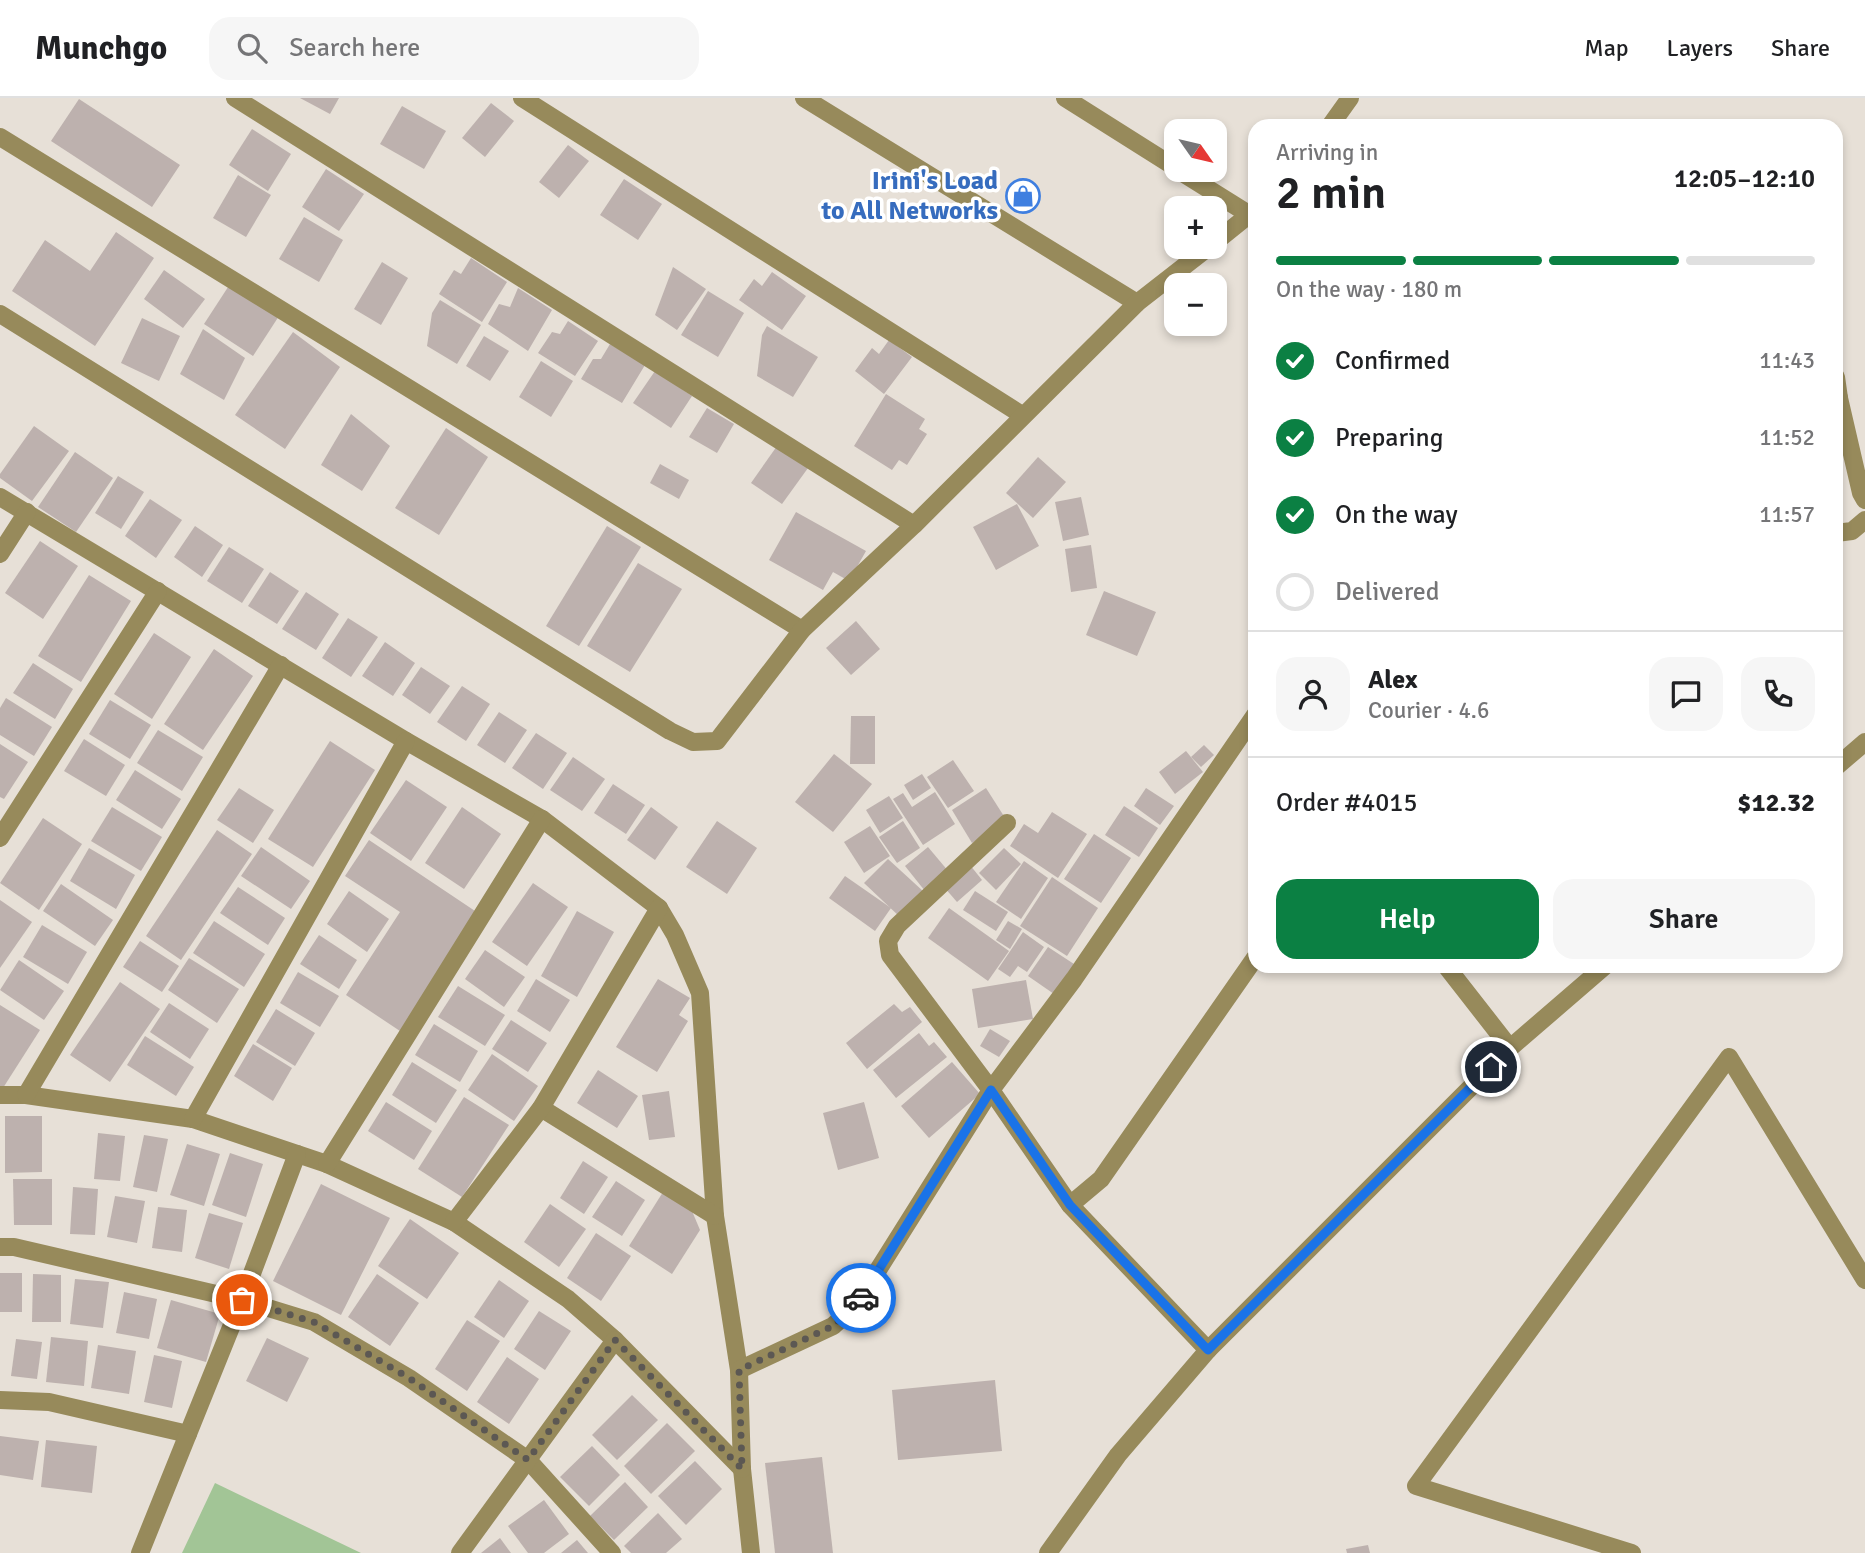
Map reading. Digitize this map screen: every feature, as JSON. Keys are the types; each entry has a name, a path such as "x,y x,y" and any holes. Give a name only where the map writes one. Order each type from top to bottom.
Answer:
{"street":[{"path":"235,98 914,525"},
{"path":"522,98 1022,415"},
{"path":"804,98 1137,303"},
{"path":"1065,98 1164,161"},
{"path":"1335,119 1350,98"},
{"path":"0,137 802,630"},
{"path":"1199,182 1248,211"},
{"path":"1227,233 1248,216"},
{"path":"0,314 647,717 693,742 717,741 802,630 914,525 1137,303 1194,259"},
{"path":"1843,422 1865,500"},
{"path":"0,497 541,819 659,908 675,935 699,993 715,1216 739,1370 742,1469 751,1553"},
{"path":"0,554 27,512"},
{"path":"1843,532 1852,531 1865,520"},
{"path":"0,838 158,591"},
{"path":"26,1095 281,665"},
{"path":"739,1370 833,1326 856,1305 991,1090 1074,979 1248,725"},
{"path":"193,1119 406,741"},
{"path":"1843,761 1865,742"},
{"path":"327,1164 541,819"},
{"path":"1007,823 897,926 888,941 890,955 991,1090 1070,1205 1208,1350"},
{"path":"454,1223 541,1108 659,908"},
{"path":"1070,1205 1101,1179 1248,968"},
{"path":"1451,973 1510,1048"},
{"path":"1048,1553 1118,1455 1208,1350 1510,1048 1597,973"},
{"path":"1632,1553 1416,1486 1729,1057 1865,1280"},
{"path":"0,1095 26,1095 193,1119 327,1164 454,1223 568,1298 615,1340 742,1469"},
{"path":"541,1108 715,1216"},
{"path":"140,1553 242,1300 297,1154"},
{"path":"0,1247 14,1247 242,1300 314,1322 409,1378 528,1460 612,1553"},
{"path":"460,1553 615,1340"},
{"path":"0,1400 49,1402 188,1434"}],"green space":[{"path":"215,1483 361,1553 182,1553"}],"building":[{"path":"300,98 339,98 330,114"},
{"path":"79,99 180,165 152,207 51,141"},
{"path":"491,103 514,121 485,157 462,138"},
{"path":"402,106 446,131 424,169 380,144"},
{"path":"252,129 291,154 268,191 229,165"},
{"path":"568,145 589,161 559,198 539,182"},
{"path":"326,169 364,194 339,231 302,207"},
{"path":"238,175 271,195 246,237 213,218"},
{"path":"624,179 662,204 638,240 600,215"},
{"path":"304,217 343,240 319,282 279,259"},
{"path":"116,232 154,258 95,346 12,291 45,240 90,271"},
{"path":"471,258 507,282 482,322 439,294 454,270 461,274"},
{"path":"382,262 408,278 381,325 354,309"},
{"path":"673,267 706,289 677,330 655,315"},
{"path":"164,270 205,299 183,328 144,299"},
{"path":"772,272 806,296 782,330 739,300 754,279 762,286"},
{"path":"230,284 279,316 253,356 204,324"},
{"path":"518,288 552,310 528,351 488,324 499,304 510,307"},
{"path":"708,291 744,313 718,357 681,335"},
{"path":"440,300 481,325 457,364 427,346 432,313"},
{"path":"142,318 180,336 159,381 121,363"},
{"path":"568,321 598,341 575,376 538,353 552,332 560,334"},
{"path":"767,326 818,357 793,397 757,376 762,335"},
{"path":"203,329 245,358 224,400 180,374"},
{"path":"293,332 340,367 285,449 235,415"},
{"path":"484,336 509,351 490,381 466,366"},
{"path":"889,340 912,357 884,394 855,371 872,348 879,354"},
{"path":"610,344 645,365 622,403 581,379 593,359 601,359"},
{"path":"541,361 573,381 551,417 519,397"},
{"path":"655,371 692,396 671,428 633,403"},
{"path":"886,394 925,419 919,429 927,434 907,465 899,460 892,470 854,446"},
{"path":"707,408 734,424 717,453 689,437"},
{"path":"351,414 390,446 362,491 321,465"},
{"path":"34,426 69,451 32,501 0,478 0,474"},
{"path":"446,428 488,457 439,535 395,508"},
{"path":"777,446 808,468 782,504 751,483"},
{"path":"75,452 113,478 76,532 38,507"},
{"path":"1038,457 1066,482 1033,518 1006,493"},
{"path":"660,464 689,480 679,499 650,483"},
{"path":"118,476 144,492 121,529 95,513"},
{"path":"1081,497 1089,535 1063,541 1055,502"},
{"path":"150,499 182,520 156,558 125,536"},
{"path":"1017,504 1039,546 996,570 973,527"},
{"path":"796,512 866,551 849,581 833,572 823,590 769,560"},
{"path":"195,526 223,545 202,577 174,557"},
{"path":"607,526 641,547 579,646 546,626"},
{"path":"40,541 78,566 43,619 5,593"},
{"path":"1091,545 1097,588 1071,592 1065,549"},
{"path":"229,547 264,569 242,603 207,581"},
{"path":"638,563 682,589 630,672 587,646"},
{"path":"270,572 299,591 277,624 248,606"},
{"path":"89,575 131,601 81,682 38,656"},
{"path":"1104,591 1156,612 1137,656 1086,635"},
{"path":"306,592 339,614 316,650 282,629"},
{"path":"348,618 378,637 351,677 322,658"},
{"path":"856,621 880,649 851,675 826,648"},
{"path":"154,633 191,657 152,719 114,694"},
{"path":"385,642 415,663 393,696 362,676"},
{"path":"214,649 253,676 203,750 164,724"},
{"path":"33,663 73,689 55,719 13,693"},
{"path":"421,667 450,686 430,714 402,695"},
{"path":"462,686 490,704 466,741 437,722"},
{"path":"6,698 52,727 34,756 0,735 0,708"},
{"path":"110,700 151,725 130,759 89,734"},
{"path":"499,712 527,730 505,763 477,745"},
{"path":"851,716 875,716 875,764 850,764"},
{"path":"158,730 203,757 182,791 137,763"},
{"path":"536,733 567,753 543,789 512,768"},
{"path":"84,739 125,765 106,796 64,771"},
{"path":"330,741 375,770 313,867 268,839"},
{"path":"0,744 28,762 4,799 0,797"},
{"path":"1204,745 1214,755 1201,767 1191,757"},
{"path":"1186,751 1203,772 1175,794 1159,772"},
{"path":"834,754 872,784 833,832 795,802"},
{"path":"573,757 605,779 582,811 550,790"},
{"path":"953,760 974,791 948,808 927,777"},
{"path":"135,770 181,799 162,829 116,800"},
{"path":"922,774 931,788 913,800 904,785"},
{"path":"406,780 447,807 411,861 370,833"},
{"path":"613,784 645,805 626,834 594,813"},
{"path":"239,788 274,810 253,843 217,820"},
{"path":"986,788 1007,821 972,843 952,810"},
{"path":"1146,788 1174,806 1160,825 1134,806"},
{"path":"935,792 955,824 923,845 893,799 903,793 912,807"},
{"path":"889,796 903,818 880,833 866,810"},
{"path":"1124,806 1158,828 1139,857 1105,835"},
{"path":"112,807 162,837 141,871 91,841"},
{"path":"462,807 501,834 464,889 425,863"},
{"path":"651,807 678,827 655,860 627,840"},
{"path":"1052,812 1087,834 1058,878 1010,846 1024,824 1038,833"},
{"path":"43,818 82,844 39,910 0,883"},
{"path":"717,821 757,848 727,894 686,867"},
{"path":"903,821 920,848 897,863 879,837"},
{"path":"870,826 890,856 864,873 844,842"},
{"path":"217,830 252,854 181,960 146,936"},
{"path":"1094,834 1131,858 1101,903 1064,879"},
{"path":"369,840 481,915 403,1033 346,995 400,912 345,876"},
{"path":"261,847 310,881 291,909 241,876"},
{"path":"928,847 949,872 925,891 905,866"},
{"path":"89,848 135,875 116,909 70,881"},
{"path":"1004,848 1021,864 996,890 979,873"},
{"path":"888,859 924,892 900,917 864,883"},
{"path":"1024,861 1048,878 1021,919 996,902"},
{"path":"970,865 982,880 957,902 944,887"},
{"path":"845,876 891,908 875,931 829,898"},
{"path":"1052,877 1098,908 1067,956 1020,926"},
{"path":"533,883 568,907 527,966 492,942"},
{"path":"61,884 113,920 95,946 43,911"},
{"path":"238,887 285,918 268,945 220,913"},
{"path":"349,891 389,919 367,952 327,924"},
{"path":"975,891 1008,912 996,931 963,910"},
{"path":"0,900 32,922 0,968"},
{"path":"949,908 1009,951 988,981 928,938"},
{"path":"577,911 614,932 577,997 541,976"},
{"path":"214,921 265,954 244,987 193,953"},
{"path":"1008,921 1022,929 1010,949 996,940"},
{"path":"42,925 87,952 68,984 23,957"},
{"path":"1023,932 1044,947 1027,972 1018,966 1010,977 998,969"},
{"path":"319,935 357,960 339,989 300,964"},
{"path":"140,941 179,966 162,992 123,967"},
{"path":"1048,947 1074,964 1054,994 1028,976"},
{"path":"485,950 525,977 504,1007 465,979"},
{"path":"189,958 239,989 217,1023 168,990"},
{"path":"19,960 64,991 44,1020 0,990"},
{"path":"298,972 339,996 320,1027 280,1003"},
{"path":"536,979 570,1000 550,1032 517,1011"},
{"path":"658,979 690,998 679,1015 688,1021 657,1072 616,1047"},
{"path":"1026,980 1033,1019 978,1028 972,989"},
{"path":"120,982 160,1009 110,1082 70,1055"},
{"path":"458,986 505,1015 485,1046 438,1017"},
{"path":"169,1003 209,1029 190,1059 150,1032"},
{"path":"894,1004 902,1012 910,1007 922,1022 867,1069 846,1043"},
{"path":"0,1005 40,1030 3,1088 0,1086"},
{"path":"276,1009 315,1033 295,1066 256,1042"},
{"path":"511,1020 547,1043 528,1072 492,1049"},
{"path":"434,1024 478,1051 460,1082 415,1055"},
{"path":"990,1029 1010,1041 999,1057 980,1046"},
{"path":"919,1033 929,1046 934,1042 947,1057 896,1098 873,1070"},
{"path":"145,1036 194,1067 176,1096 127,1065"},
{"path":"253,1044 292,1068 273,1101 234,1076"},
{"path":"492,1054 538,1086 514,1121 468,1090"},
{"path":"412,1062 457,1090 436,1123 392,1095"},
{"path":"952,1062 980,1094 929,1138 901,1106"},
{"path":"598,1070 638,1096 617,1128 577,1103"},
{"path":"669,1091 675,1137 649,1140 642,1095"},
{"path":"464,1097 509,1125 462,1197 418,1169"},
{"path":"386,1102 432,1131 414,1160 368,1131"},
{"path":"864,1102 879,1158 838,1170 823,1113"},
{"path":"5,1116 42,1116 42,1172 5,1173"},
{"path":"98,1133 125,1136 120,1181 94,1179"},
{"path":"144,1135 168,1139 157,1192 133,1187"},
{"path":"187,1144 220,1154 204,1206 170,1195"},
{"path":"230,1153 263,1164 246,1217 212,1205"},
{"path":"583,1161 608,1177 584,1214 560,1198"},
{"path":"13,1179 52,1179 52,1225 14,1225"},
{"path":"616,1181 645,1200 622,1236 592,1217"},
{"path":"321,1184 390,1218 341,1315 273,1281"},
{"path":"73,1187 98,1189 95,1235 70,1234"},
{"path":"663,1192 692,1211 700,1230 672,1274 629,1246"},
{"path":"115,1196 145,1201 137,1243 107,1237"},
{"path":"550,1204 586,1229 559,1267 524,1242"},
{"path":"158,1207 187,1210 182,1252 152,1248"},
{"path":"209,1213 243,1223 229,1269 195,1258"},
{"path":"410,1219 459,1253 427,1299 378,1266"},
{"path":"596,1233 631,1256 601,1301 567,1278"},
{"path":"0,1273 22,1273 22,1312 0,1312"},
{"path":"33,1274 61,1275 61,1322 32,1322"},
{"path":"377,1274 419,1303 390,1346 348,1317"},
{"path":"75,1279 109,1282 103,1328 70,1324"},
{"path":"499,1280 529,1301 504,1338 474,1317"},
{"path":"124,1292 157,1299 149,1339 116,1333"},
{"path":"171,1300 220,1314 206,1362 157,1348"},
{"path":"539,1311 571,1331 545,1370 514,1349"},
{"path":"467,1320 500,1341 467,1391 435,1369"},
{"path":"51,1337 88,1341 84,1386 46,1382"},
{"path":"267,1338 309,1358 287,1402 246,1381"},
{"path":"16,1339 42,1342 37,1379 11,1376"},
{"path":"98,1345 136,1351 129,1394 91,1388"},
{"path":"154,1355 182,1361 172,1408 144,1402"},
{"path":"507,1357 539,1379 509,1424 477,1402"},
{"path":"995,1380 1002,1451 898,1460 892,1390"},
{"path":"632,1395 658,1420 617,1460 592,1435"},
{"path":"667,1423 695,1451 651,1494 624,1466"},
{"path":"0,1436 39,1441 33,1480 0,1475"},
{"path":"46,1440 97,1446 92,1493 41,1487"},
{"path":"592,1446 620,1475 589,1506 560,1477"},
{"path":"822,1457 833,1553 775,1553 765,1463"},
{"path":"695,1461 722,1489 686,1525 658,1496"},
{"path":"625,1482 648,1507 614,1540 590,1516"},
{"path":"544,1500 569,1534 544,1553 528,1553 508,1526"},
{"path":"658,1513 682,1539 666,1553 631,1553 624,1546"},
{"path":"500,1538 511,1553 481,1553"},
{"path":"577,1540 588,1553 561,1553"},
{"path":"1368,1545 1370,1553 1347,1553 1346,1549"}],"way so far":[{"path":"242,1300 314,1322 409,1378 528,1460 615,1340 742,1469 739,1370 833,1326 861,1298"}],"place":[{"name":"Irini's Load to All Networks","path":"1023,196"}],"route":[{"path":"861,1298 991,1090 1070,1205 1208,1350 1491,1067"}]}
